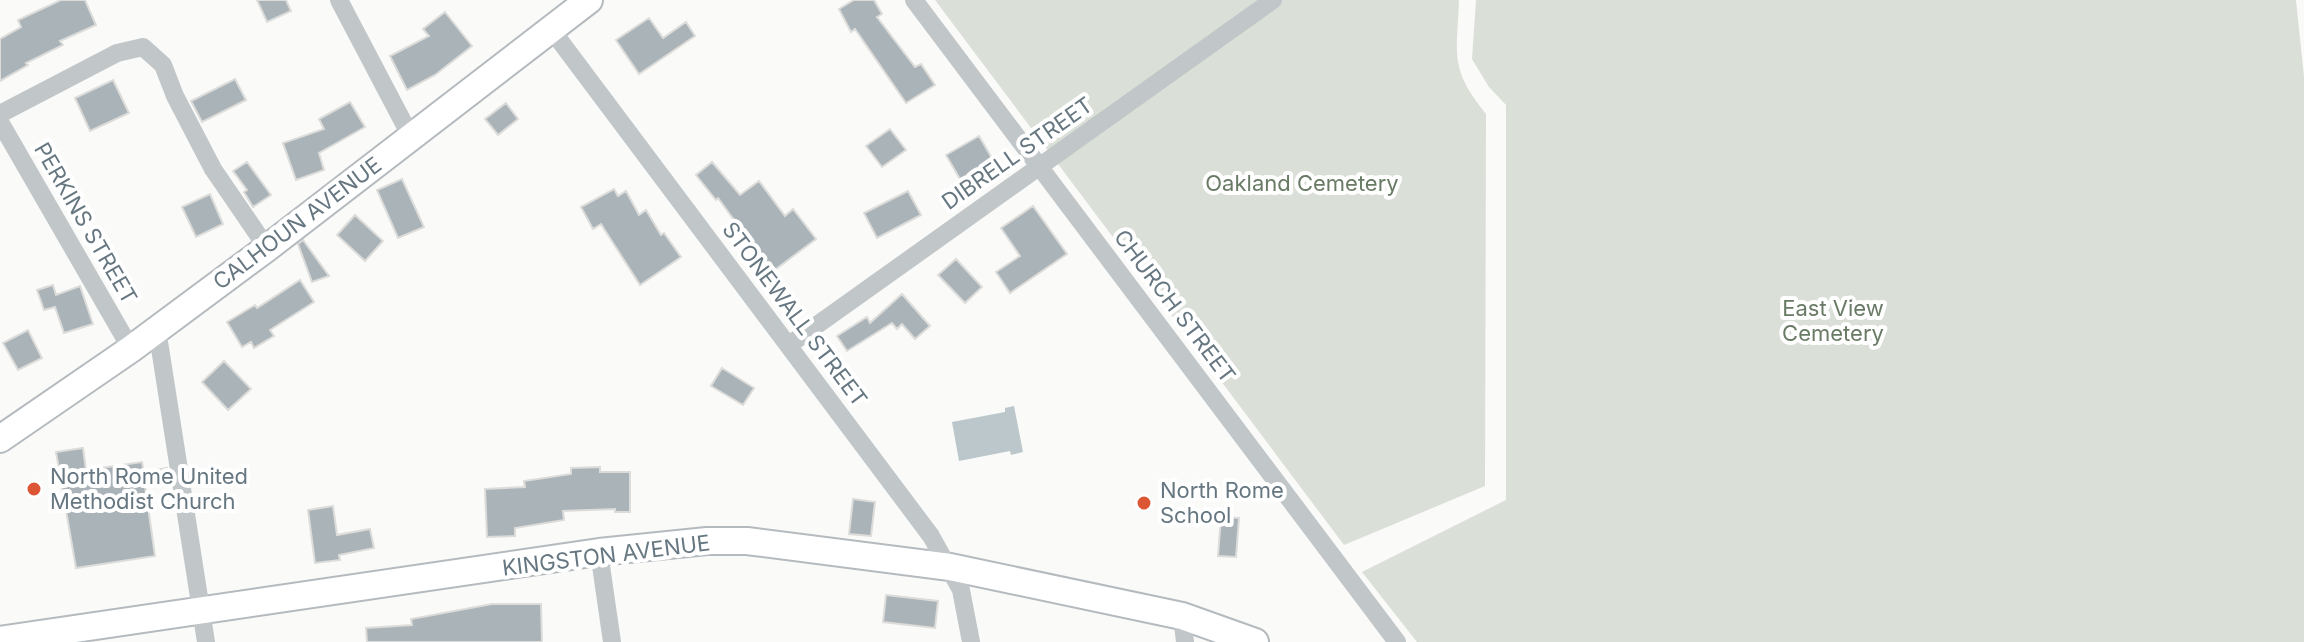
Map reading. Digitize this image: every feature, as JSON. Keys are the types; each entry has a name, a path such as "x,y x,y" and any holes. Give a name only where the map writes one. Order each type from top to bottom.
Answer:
{"street":[{"path":"339,0 411,137"},
{"name":"CALHOUN AVENUE","path":"0,439 131,349 267,248 589,0"},
{"name":"CHURCH STREET","path":"914,0 1397,642"},
{"name":"DIBRELL STREET","path":"789,345 1273,0"},
{"name":"STONEWALL STREET","path":"551,29 931,536 961,590 971,642"},
{"path":"0,114 117,53 143,47 163,65 175,96 213,169 267,248"},
{"name":"PERKINS STREET","path":"0,122 131,349"},
{"path":"157,329 206,642"},
{"name":"KINGSTON AVENUE","path":"0,640 599,552 707,541 747,541 950,567 1183,629 1255,642"},
{"path":"599,552 612,642"}],"green space":[{"name":"Oakland Cemetery","path":"935,0 1459,0 1458,61 1466,85 1486,114 1485,486 1344,545"},
{"name":"East View Cemetery","path":"1476,0 2296,0 2304,77 2304,642 1417,642 1362,572 1506,500 1506,105 1489,87 1472,59"}],"shaded area":[{"path":"1014,406 1023,452 1011,455 1010,451 959,461 952,422 1005,412 1005,408"}],"building":[{"path":"61,0 85,0 96,25 60,41 63,45 26,63 28,65 0,81 0,39 21,27 18,20"},
{"path":"257,0 286,0 291,11 267,22"},
{"path":"854,0 874,0 882,14 877,17 915,67 921,64 935,85 906,103 855,29 851,32 839,9"},
{"path":"445,12 472,46 435,75 407,90 390,56 429,36 423,29"},
{"path":"649,18 663,38 686,22 695,36 639,74 616,40"},
{"path":"235,79 246,100 202,122 191,101"},
{"path":"113,80 129,113 90,131 75,98"},
{"path":"350,102 365,127 319,153 324,170 296,180 283,143 324,129 319,119"},
{"path":"506,103 518,119 498,135 485,119"},
{"path":"890,129 906,150 882,167 866,146"},
{"path":"979,136 993,160 960,179 946,155"},
{"path":"247,162 271,195 253,207 244,192 247,190 233,171"},
{"path":"712,162 740,195 759,181 785,216 793,209 816,239 772,272 718,198 716,200 696,175"},
{"path":"402,179 424,227 398,238 377,190"},
{"path":"614,189 618,196 626,191 639,215 646,210 661,235 664,233 681,257 640,285 601,224 593,229 581,207"},
{"path":"908,191 921,215 877,238 864,213"},
{"path":"210,194 223,224 196,237 182,207"},
{"path":"1033,206 1067,254 1010,293 996,272 1020,256 1001,228"},
{"path":"355,215 383,241 365,261 337,235"},
{"path":"303,240 329,276 312,282 298,244"},
{"path":"956,259 982,287 965,303 938,275"},
{"path":"300,280 314,302 270,330 274,336 254,348 251,342 242,347 227,322 255,305 257,308"},
{"path":"53,285 56,295 80,286 93,324 64,333 55,307 44,310 37,290"},
{"path":"902,294 930,326 915,339 902,324 897,329 892,323 847,351 837,336 867,317 870,323"},
{"path":"28,330 42,358 18,370 3,343"},
{"path":"224,361 251,389 228,410 202,382"},
{"path":"722,368 754,388 743,405 711,386"},
{"path":"83,448 86,470 142,462 144,472 167,468 169,482 145,486 155,556 76,568 56,452"},
{"path":"600,467 600,472 630,472 630,512 615,512 615,509 563,511 564,520 515,528 515,536 487,537 485,489 525,487 524,481 571,474 571,468"},
{"path":"853,499 875,502 871,536 849,534"},
{"path":"333,506 337,535 370,529 374,548 339,555 340,560 315,563 308,510"},
{"path":"1221,517 1239,518 1236,557 1218,556"},
{"path":"886,595 938,601 935,628 883,622"},
{"path":"492,604 541,604 542,642 367,642 366,628 412,625 411,619"}],"place":[{"name":"North Rome United Methodist Church","path":"34,489"},
{"name":"North Rome School","path":"1144,503"}]}
